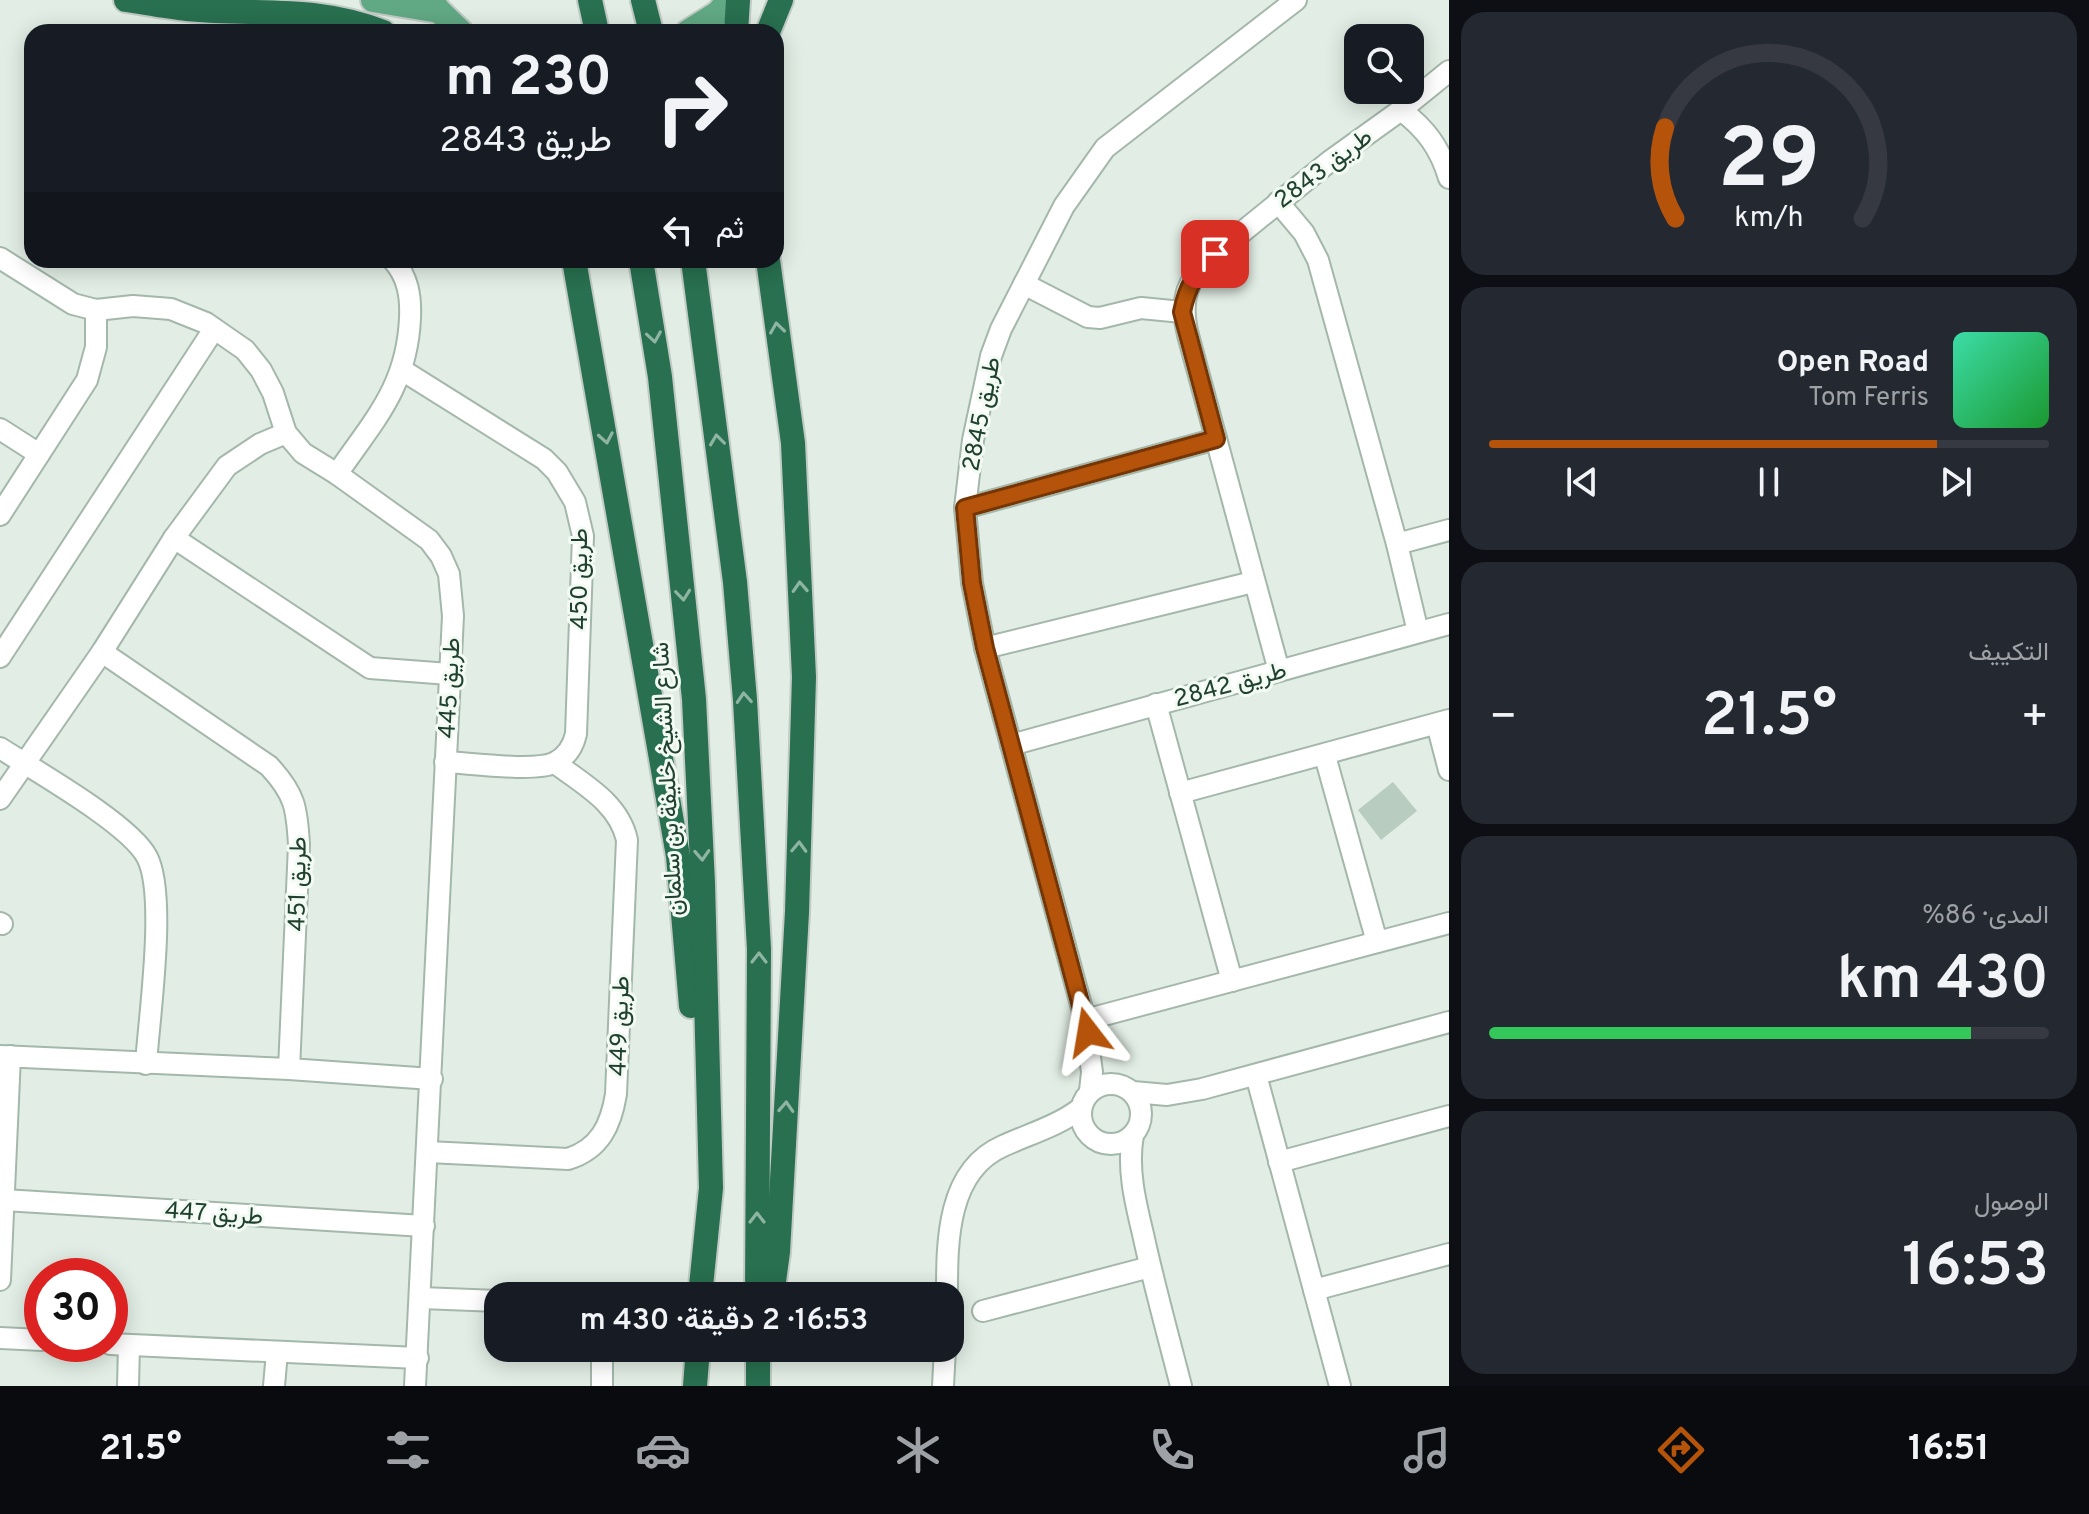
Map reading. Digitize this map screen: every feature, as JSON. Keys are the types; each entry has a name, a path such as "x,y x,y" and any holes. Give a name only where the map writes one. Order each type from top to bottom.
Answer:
{"highway":[{"path":"126,0 188,9 309,13 363,24"},
{"path":"590,0 595,24"},
{"path":"643,0 649,24"},
{"path":"736,24 738,0"},
{"path":"771,24 781,0"},
{"path":"566,268 592,362"},
{"path":"575,268 678,856 693,1021 694,1184 701,1282"},
{"name":"شارع الشيخ خليفة بن سلمان","path":"642,268 660,377 694,699 703,883 711,1188 702,1282"},
{"path":"694,268 735,582 745,700 759,949 757,1282"},
{"path":"769,268 793,443 804,677 797,912 774,1282"},
{"path":"695,1386 697,1362"},
{"path":"758,1386 760,1362"}],"main road":[{"path":"373,0 435,6 453,24"},
{"path":"701,24 718,13 729,0"}],"street":[{"name":"طريق 2845","path":"1126,1088 1101,1059 1087,1026 985,648 972,583 965,508 973,440 991,356 1001,329 1064,206 1105,148 1296,0"},
{"name":"طريق 2843","path":"1182,312 1186,292 1198,269 1278,202 1449,71"},
{"path":"1401,110 1433,140 1449,178"},
{"path":"1278,202 1304,233 1318,260 1397,544 1418,632"},
{"name":"طريق 445","path":"0,258 24,264"},
{"name":"طريق 445","path":"37,268 73,304 96,310 133,306 171,309 214,329 245,350 261,370 273,393 286,433 303,453 429,540 449,574 453,616 415,1386"},
{"path":"337,474 392,393 402,370 409,340 411,300 398,268"},
{"path":"1024,284 1088,317 1100,318 1141,308 1182,312 1279,671"},
{"path":"0,515 87,380 96,347 96,310"},
{"path":"0,657 214,329"},
{"name":"طريق 450","path":"402,370 544,459 557,472 575,502 583,536 576,734 569,751 555,763"},
{"path":"0,429 39,454"},
{"path":"0,799 102,652 174,538 227,466 260,444 286,433"},
{"path":"965,508 1216,439"},
{"path":"1397,544 1449,530"},
{"path":"174,538 370,668 449,674"},
{"path":"985,648 1253,582"},
{"name":"طريق 2842","path":"1011,745 1449,624"},
{"name":"طريق 451","path":"102,652 269,766 289,788 298,818 299,845 289,1069"},
{"path":"1156,704 1232,981"},
{"path":"1180,793 1443,722 1449,770"},
{"path":"0,748 108,819 135,840 147,857 157,906 146,1064"},
{"path":"1325,756 1377,942"},
{"path":"445,762 537,766 555,763"},
{"name":"طريق 449","path":"428,1152 568,1159 595,1145 611,1117 616,1094 627,840 621,821 609,804 555,763"},
{"path":"1087,1026 1232,981 1449,923"},
{"path":"948,1282 950,1220 966,1180 998,1148 1041,1131 1086,1100 1103,1084 1167,1095 1202,1089 1449,1022"},
{"name":"طريق 2845","path":"1086,1100 1092,1072 1087,1026"},
{"path":"0,1280 5,1056 432,1079"},
{"path":"1256,1075 1340,1386"},
{"path":"1126,1088 1140,1106 1131,1164 1133,1191 1181,1386"},
{"path":"1041,1131 1075,1130 1119,1143 1170,1102 1202,1089"},
{"path":"1086,1100 1081,1120 1133,1191"},
{"path":"1279,1162 1449,1116"},
{"name":"طريق 447","path":"4,1200 424,1226"},
{"path":"1314,1290 1449,1254"},
{"path":"983,1311 1150,1267"},
{"path":"421,1298 484,1300"},
{"path":"0,1338 24,1339"},
{"path":"128,1344 418,1358"},
{"path":"274,1386 277,1352"},
{"path":"123,1362 128,1386"},
{"path":"602,1362 602,1386"},
{"path":"943,1386 944,1362"}],"building":[{"path":"1393,782 1417,811 1381,840 1358,810"}],"route":[{"path":"1088,1032 985,648 972,583 965,508 1216,439 1182,312 1186,292 1198,269 1215,254"}]}
